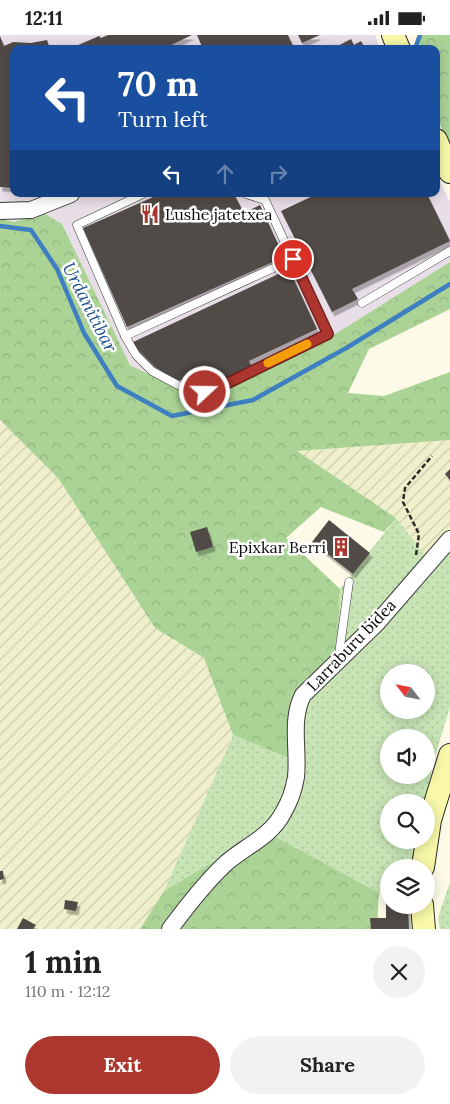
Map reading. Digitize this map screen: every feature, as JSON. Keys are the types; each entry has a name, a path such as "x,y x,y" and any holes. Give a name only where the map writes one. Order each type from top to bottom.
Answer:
{"main road":[{"path":"440,149 450,172"},
{"path":"424,859 430,821 449,758"},
{"path":"423,914 424,929"}],"street":[{"path":"0,211 31,210 64,197"},
{"name":"Larraburu bidea","path":"170,929 199,889 226,863 269,832 283,814 296,777 295,737 298,704 310,685 336,663 377,623 450,539"}],"lane":[{"path":"137,197 77,225 126,337 136,355 152,371 178,385 205,392 228,383 328,334 265,200 256,197"},
{"path":"362,303 450,251"},
{"path":"126,337 293,259"},
{"path":"336,663 342,645 349,582"}],"path":[{"path":"416,557 419,535 403,502 405,488 432,455"}],"shaded area":[{"path":"0,35 375,35 379,45 10,45 10,197 440,197 440,181 450,202 450,262 324,341 199,399 130,365 62,224 44,213 13,222 0,218"}],"green space":[{"path":"419,35 450,35 450,148 440,124 440,45 420,45"},
{"path":"44,213 62,224 130,365 199,399 324,341 450,262 450,309 369,349 348,393 384,396 450,372 450,440 297,451 396,518 384,532 321,507 286,538 340,589 337,656 302,700 298,762 233,735 204,658 155,628 58,478 0,420 0,218 13,222"},
{"path":"2,422 58,478 155,628 204,658 233,735 164,891 140,929 0,929 0,425"},
{"path":"450,440 450,544 430,561 396,518 296,451"},
{"path":"396,518 430,561 450,544 450,707 435,756 435,729 380,729 380,784 429,784 428,794 380,794 380,849 420,849 418,859 380,859 379,893 265,831 164,891 233,735 298,762 302,700 337,656 340,589"},
{"path":"265,831 379,893 377,929 140,929 164,891"},
{"path":"450,882 450,929 440,929 438,917"}],"building":[{"path":"108,35 192,35 171,45 78,45 99,36 101,38"},
{"path":"197,35 288,35 293,45 201,45"},
{"path":"298,35 320,35 302,43"},
{"path":"0,36 4,46 13,42 31,43 47,40 49,45 10,45 10,188 0,187"},
{"path":"351,39 354,45 340,45"},
{"path":"361,41 363,45 354,45"},
{"path":"153,197 236,197 244,213 260,205 284,257 127,327 83,228"},
{"path":"311,197 428,197 450,241 352,289 358,299 332,312 281,211"},
{"path":"289,269 317,329 249,361 252,367 221,381 200,384 174,379 155,367 131,343"},
{"path":"450,469 450,480 445,474"},
{"name":"Epixkar Berri","path":"329,520 370,553 353,574 312,542"},
{"path":"207,527 213,547 196,552 190,532"},
{"path":"0,871 3,871 4,879 0,880"},
{"path":"65,900 78,902 76,911 64,909"},
{"path":"386,914 408,914 409,929 371,929 370,918 386,918"},
{"path":"23,918 36,925 33,929 17,929"}],"waterway":[{"path":"416,45 420,35"},
{"name":"Urdanitibar","path":"0,226 31,230 57,269 84,333 117,386 172,416 253,400 348,347 450,284"}],"slow traffic":[{"path":"268,363 307,344"}],"place":[{"name":"Lushe jatetxea","path":"150,214"},
{"name":"Epixkar Berri","path":"341,547"}],"route":[{"path":"205,392 228,383 328,334 293,259"}]}
